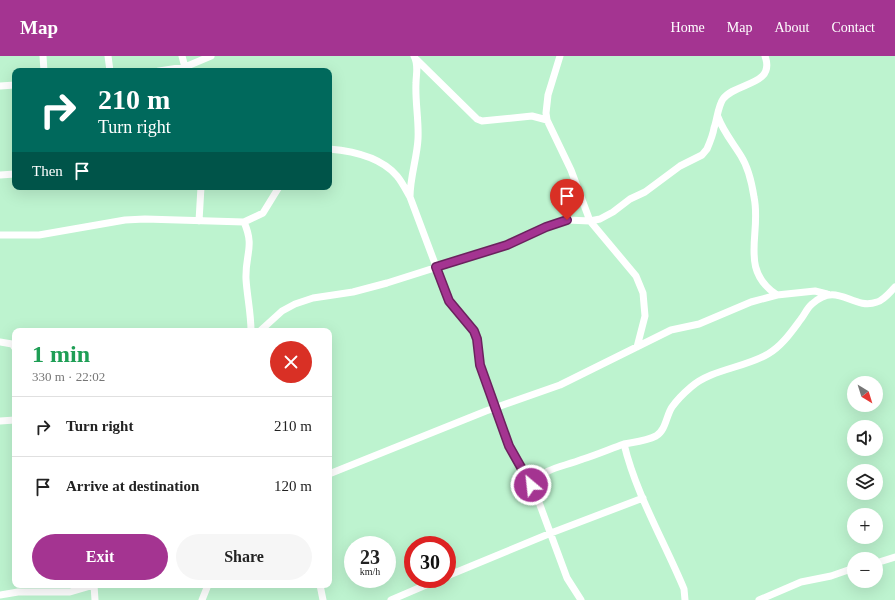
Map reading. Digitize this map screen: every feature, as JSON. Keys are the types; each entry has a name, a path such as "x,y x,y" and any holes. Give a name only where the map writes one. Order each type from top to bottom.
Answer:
{"street":[{"path":"43,56 44,68"},
{"path":"108,56 110,68"},
{"path":"182,56 185,68"},
{"path":"187,68 211,56"},
{"path":"560,56 548,95 546,113 547,120 571,170 590,221 636,276 643,293 645,316 637,347"},
{"path":"263,328 282,311 295,304 313,298 353,292 507,245 546,227 567,220 590,221 613,212 630,199 645,192 680,166 702,155 708,149 722,100 726,96 755,82 764,74 767,70 768,64 765,56"},
{"path":"416,58 477,119 482,121 532,116 547,120"},
{"path":"410,197 410,185 418,140 416,83 418,70 416,58"},
{"path":"0,86 12,85"},
{"path":"718,117 721,125 742,157 754,197 756,209 755,267 763,284 777,295"},
{"path":"332,149 376,159 385,165 396,176 410,197 449,301 474,331 477,339 480,365 509,446 537,497 567,578 581,600"},
{"path":"0,175 12,174"},
{"path":"199,221 201,190"},
{"path":"0,235 39,235 125,220 145,219 244,222 263,213 277,190"},
{"path":"244,222 249,233 250,246 246,267 251,328"},
{"path":"332,473 495,408 560,385 671,330 699,324 751,302 777,295 815,291 827,294 836,294 860,303 870,304 883,299 895,287"},
{"path":"531,485 539,476 551,468 582,460 624,444 656,435 662,430 672,408 692,387 707,377 768,354 786,339 812,303 827,294"},
{"path":"0,342 12,344"},
{"path":"0,421 12,420"},
{"path":"624,444 628,460 643,498 684,589 685,600"},
{"path":"456,572 551,533 643,498"},
{"path":"883,561 895,557"},
{"path":"759,600 794,584 831,576 847,570"},
{"path":"0,595 18,592 70,592 84,588"},
{"path":"94,588 96,600"},
{"path":"202,600 207,588"},
{"path":"321,588 323,600"},
{"path":"391,600 419,588"}],"route":[{"path":"531,485 509,446 480,365 477,339 474,331 449,301 436,267 507,245 546,227 567,220"}]}
